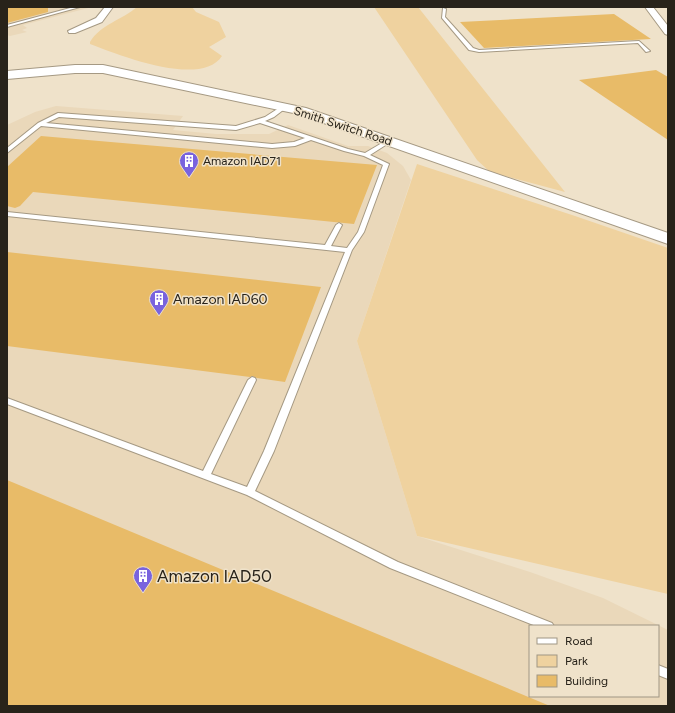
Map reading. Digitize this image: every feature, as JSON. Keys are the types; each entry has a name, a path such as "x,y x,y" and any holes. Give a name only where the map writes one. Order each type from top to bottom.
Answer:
{"street":[{"path":"72,31 99,20 109,7"},
{"path":"649,7 668,32"},
{"name":"Smith Switch Road","path":"7,75 76,69 103,69 284,107 326,118 539,195 668,239"}],"lane":[{"path":"7,26 78,7"},
{"path":"444,9 442,17 471,49 479,52 639,42 648,51"},
{"path":"7,151 40,124 58,115 73,115 219,128 236,128 262,122 276,114 284,107"},
{"path":"250,492 269,451 349,250 361,232 386,164 366,155 346,150 262,122"},
{"path":"40,124 272,146 295,144 311,138"},
{"path":"366,155 389,141"},
{"path":"7,214 349,250"},
{"path":"327,247 339,225"},
{"path":"206,475 252,380"},
{"path":"7,401 250,492 394,565 545,625"}],"shaded area":[{"path":"7,7 92,7 23,25 27,28 22,30 27,32 10,36 7,35"},
{"path":"56,106 183,116 173,130 216,134 269,134 288,125 348,146 368,146 387,153 403,166 411,180 357,341 417,536 530,572 603,598 658,625 529,625 529,697 659,697 659,626 668,630 668,706 7,706 7,125 35,112"}],"green space":[{"path":"137,7 192,7 196,12 219,22 226,37 209,47 222,56 211,65 197,69 179,69 139,61 90,44 95,36 106,26"},
{"path":"374,7 418,7 565,192 490,172 477,160"},
{"path":"417,164 668,248 668,594 417,536 357,341"}],"building":[{"path":"7,7 48,7 48,12 7,23"},
{"path":"614,14 651,39 484,48 460,22"},
{"path":"656,70 668,77 668,140 579,80"},
{"name":"Amazon IAD71","path":"41,136 377,165 354,224 33,192 20,206 15,208 7,206 7,167"},
{"name":"Amazon IAD60","path":"7,252 321,287 285,382 252,376 250,377 7,346"},
{"name":"Amazon IAD50","path":"7,480 550,706 7,706"}],"place":[{"name":"Amazon IAD71","path":"189,178"},
{"name":"Amazon IAD60","path":"159,316"},
{"name":"Amazon IAD50","path":"143,593"}]}
